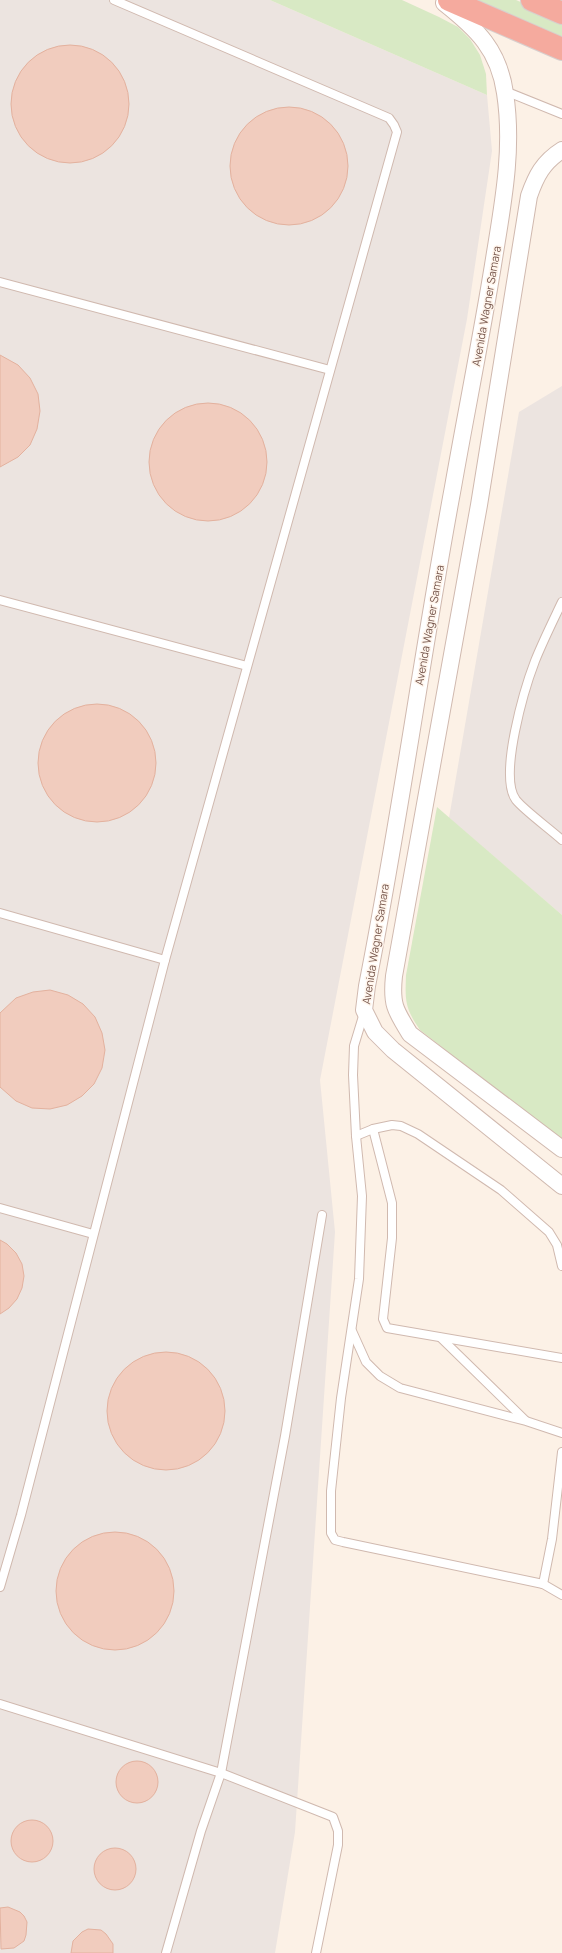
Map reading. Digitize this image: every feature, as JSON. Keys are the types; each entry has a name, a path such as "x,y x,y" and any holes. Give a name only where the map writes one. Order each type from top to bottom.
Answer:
{"highway":[{"path":"449,0 562,49"},
{"path":"532,0 562,13"}],"street":[{"name":"Avenida Wagner Samara","path":"439,0 471,25 487,43 500,67 505,91 508,119 508,172 484,322 443,542 364,1010 375,1032 393,1050 562,1186"},
{"path":"562,150 555,154 537,174 529,196 479,505 394,976 392,997 398,1014 410,1034 562,1149"}],"lane":[{"path":"0,1587 21,1515 165,960 397,132 389,118 114,0"},
{"path":"505,91 562,114"},
{"path":"0,282 330,370"},
{"path":"0,600 248,666"},
{"path":"562,602 535,662 518,720 510,764 509,784 516,799 562,840"},
{"path":"0,913 165,960"},
{"path":"364,1010 354,1046 353,1075 356,1136 362,1196 359,1279 351,1330 331,1492 331,1533 335,1540 543,1584 562,1595"},
{"path":"356,1136 373,1129 392,1125 401,1126 418,1134 501,1190 549,1232 557,1245 562,1266"},
{"path":"373,1129 392,1203 392,1238 385,1295 384,1324 390,1330 562,1358"},
{"path":"0,1208 93,1234"},
{"path":"166,1953 200,1831 221,1773 285,1436 322,1215"},
{"path":"351,1330 366,1362 380,1376 400,1388 526,1421 562,1433"},
{"path":"441,1338 526,1421"},
{"path":"543,1584 552,1539 562,1452"},
{"path":"0,1704 221,1773 333,1817 338,1831 338,1845 316,1953"}],"shaded area":[{"path":"0,0 270,0 487,95 492,151 467,319 320,1080 335,1232 295,1832 275,1953 0,1953"},
{"path":"562,386 562,915 449,818 519,412"}],"green space":[{"path":"270,0 402,0 458,27 470,39 480,55 486,74 487,95"},
{"path":"475,0 516,0 562,20 562,38"},
{"path":"437,807 562,915 562,1141 420,1030 411,1016 406,998 406,975"}],"building":[{"path":"70,45 81,46 92,50 103,55 112,62 119,71 124,82 128,93 128,115 124,126 119,137 112,146 103,153 92,158 81,162 70,163 59,162 48,158 37,153 28,146 21,137 16,126 12,115 11,104 12,93 16,82 21,71 28,62 37,55 48,50 59,46"},
{"path":"289,107 300,108 311,112 322,117 331,124 338,133 343,144 347,155 347,177 343,188 338,199 331,208 322,215 311,220 300,224 289,225 278,224 267,220 256,215 247,208 240,199 235,188 231,177 230,166 231,155 235,144 240,133 247,124 256,117 267,112 278,108"},
{"path":"0,355 18,365 30,378 38,394 40,411 37,429 30,445 18,457 0,467"},
{"path":"208,403 219,404 231,408 250,420 262,439 266,451 266,473 262,485 250,504 231,516 219,520 208,521 197,520 185,516 166,504 154,485 150,473 149,462 150,451 154,439 166,420 185,408 197,404"},
{"path":"97,704 108,705 119,709 130,714 139,721 146,730 151,741 155,752 155,774 151,785 146,796 139,805 130,812 119,817 108,821 97,822 86,821 75,817 64,812 55,805 48,796 43,785 39,774 38,763 39,752 43,741 48,730 55,721 64,714 75,709 86,705"},
{"path":"50,990 68,995 83,1004 95,1017 102,1033 105,1050 102,1068 94,1084 82,1096 67,1105 50,1109 32,1108 16,1101 0,1087 0,1013 16,998 33,992"},
{"path":"0,1240 7,1244 16,1253 22,1264 24,1276 22,1288 17,1299 9,1308 0,1314"},
{"path":"166,1352 177,1353 188,1357 199,1362 208,1369 215,1378 220,1389 224,1400 224,1422 220,1433 215,1444 208,1453 199,1460 188,1465 177,1469 166,1470 155,1469 144,1465 133,1460 124,1453 117,1444 112,1433 108,1422 107,1411 108,1400 112,1389 117,1378 124,1369 133,1362 144,1357 155,1353"},
{"path":"115,1532 126,1533 137,1537 148,1542 157,1549 164,1558 169,1569 173,1580 173,1602 169,1613 164,1624 157,1633 148,1640 137,1645 126,1649 115,1650 104,1649 93,1645 82,1640 73,1633 66,1624 61,1613 57,1602 56,1591 57,1580 61,1569 66,1558 73,1549 82,1542 93,1537 104,1533"},
{"path":"133,1761 141,1761 149,1764 155,1770 158,1782 155,1794 149,1800 141,1803 133,1803 125,1800 119,1794 116,1786 116,1778 119,1770 125,1764"},
{"path":"28,1820 36,1820 44,1823 50,1829 53,1841 50,1853 44,1859 36,1862 28,1862 20,1859 14,1853 11,1845 11,1837 14,1829 20,1823"},
{"path":"111,1848 119,1848 127,1851 133,1857 136,1869 133,1881 127,1887 119,1890 111,1890 103,1887 97,1881 94,1873 94,1865 97,1857 103,1851"},
{"path":"8,1907 20,1912 24,1916 27,1922 26,1935 24,1941 14,1948 1,1949 0,1908"},
{"path":"88,1929 101,1930 106,1934 113,1944 113,1953 71,1953 73,1941 82,1932"}]}
